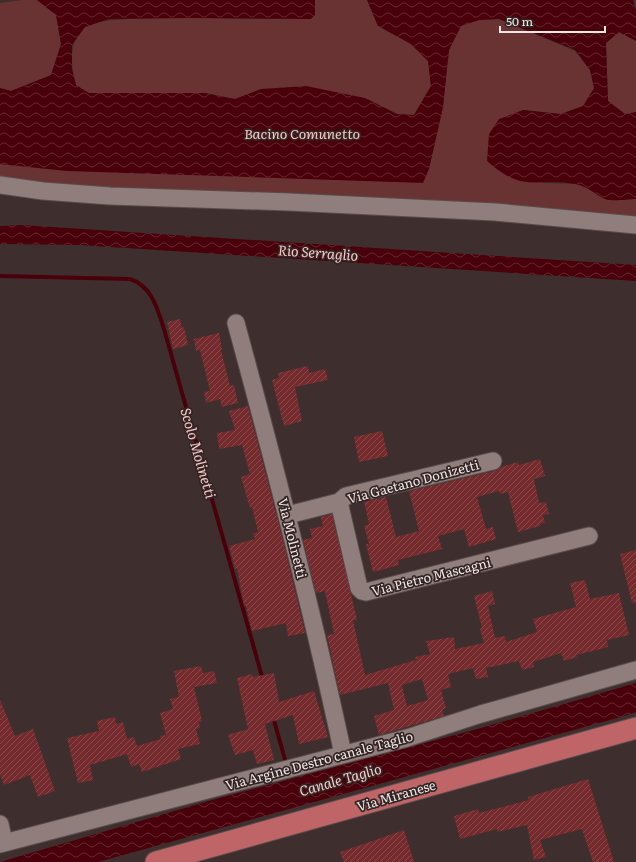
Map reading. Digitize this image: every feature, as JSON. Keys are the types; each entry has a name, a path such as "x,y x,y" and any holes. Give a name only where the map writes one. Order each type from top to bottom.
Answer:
{"main road":[{"name":"Via Miranese","path":"156,862 636,728"}],"street":[{"path":"0,185 43,191 110,196 495,212 636,225"},
{"name":"Via Molinetti","path":"236,323 288,515 319,642 343,754"},
{"name":"Via Gaetano Donizetti","path":"288,515 339,502 346,496 493,461"},
{"name":"Via Pietro Mascagni","path":"339,502 359,588 366,592 589,536"},
{"name":"Via Argine Destro canale Taglio","path":"2,844 407,738 488,712 636,670"},
{"path":"0,824 2,844"}],"shaded area":[{"path":"22,0 37,0 56,15 61,44 51,75 11,91 0,88 0,3"},
{"path":"315,0 367,0 378,26 411,44 428,61 431,86 414,115 397,114 365,98 261,89 235,99 205,93 88,93 76,85 72,63 75,41 84,28 96,23 142,18 278,19 315,15"},
{"path":"499,19 575,51 590,70 594,88 583,106 561,114 523,110 542,183 575,184 588,188 606,199 636,199 636,220 0,181 0,164 67,171 429,169 443,107 449,50 461,26 479,20"},
{"path":"619,32 636,41 636,112 625,114 608,101 606,43"}],"water":[{"name":"Bacino Comunetto","path":"37,0 315,0 315,15 311,19 109,19 85,27 72,45 72,69 76,85 89,93 205,93 235,99 261,89 306,86 365,98 397,114 414,115 431,86 428,61 411,44 378,26 367,0 633,0 636,12 636,41 619,32 606,43 608,101 625,114 636,112 636,199 608,200 580,185 575,184 520,181 499,171 487,161 489,134 499,119 523,110 561,114 583,106 594,88 590,70 575,50 499,19 479,20 461,26 449,50 443,107 429,169 423,183 67,171 0,164 0,88 11,91 51,75 61,44 56,15"},
{"name":"Rio Serraglio","path":"22,225 636,265 636,281 79,245 0,244 0,226"},
{"name":"Canale Taglio","path":"636,683 636,712 621,717 98,862 0,862 212,800 481,728"}],"building":[{"path":"180,319 182,328 184,327 188,345 173,349 167,322"},
{"path":"219,333 221,350 230,386 234,385 238,403 222,407 220,399 206,403 204,392 210,391 200,350 196,351 194,339"},
{"path":"308,366 309,373 325,369 328,380 295,387 302,421 284,426 272,380 279,378 278,373"},
{"path":"248,406 283,540 305,633 288,636 286,623 252,631 246,606 244,606 237,568 235,569 229,546 255,539 253,533 258,532 252,507 250,508 241,477 250,474 242,445 219,449 217,433 235,430 229,411"},
{"path":"382,431 388,456 359,462 354,437"},
{"path":"540,459 545,476 534,479 539,503 546,502 549,514 543,515 545,523 540,524 540,526 518,532 508,492 500,494 499,491 477,497 486,529 493,527 496,539 469,547 464,529 438,536 442,549 398,560 399,565 373,572 366,544 369,544 364,526 369,524 364,502 386,497 396,537 419,531 409,491 495,471 501,467 518,462 519,465"},
{"path":"332,514 357,620 353,620 365,675 416,660 415,657 430,654 426,641 454,637 455,649 484,643 474,596 492,591 495,604 488,606 495,638 505,636 506,642 537,632 533,619 576,607 570,583 585,580 590,599 619,593 629,635 607,640 608,647 576,655 577,657 564,661 561,653 533,662 534,667 522,670 519,661 486,668 488,677 476,679 473,668 448,674 451,687 441,690 446,708 442,710 444,716 379,735 374,716 394,710 388,683 340,695 327,635 334,634 325,591 316,593 303,540 312,538 310,529 323,526 321,517","holes":["422,679 428,700 407,706 402,685"]},
{"path":"636,550 636,602 632,603 620,554"},
{"path":"201,666 203,673 214,671 217,683 194,687 202,721 199,722 200,728 196,729 200,744 178,749 181,759 142,772 139,764 131,767 127,754 90,765 93,780 78,783 67,738 99,731 97,721 115,717 116,724 123,722 127,739 134,737 137,746 161,739 160,736 166,735 160,713 173,709 170,699 179,697 174,671"},
{"path":"274,673 279,702 314,691 328,737 299,744 293,715 265,724 274,760 257,764 253,750 235,755 228,735 248,729 237,678 252,674 253,677"},
{"path":"0,700 15,736 33,729 55,791 38,797 30,775 4,785 0,774"},
{"path":"588,779 614,862 593,862 582,829 540,840 546,857 534,860 527,825 497,832 497,829 460,839 454,816 478,809 479,813 529,800 528,797"},
{"path":"404,830 414,862 344,862 340,852"}],"waterway":[{"name":"Scolo Molinetti","path":"0,276 130,279 138,282 149,293 164,329 263,680"},
{"name":"Scolo Molinetti","path":"273,717 286,763"}]}
